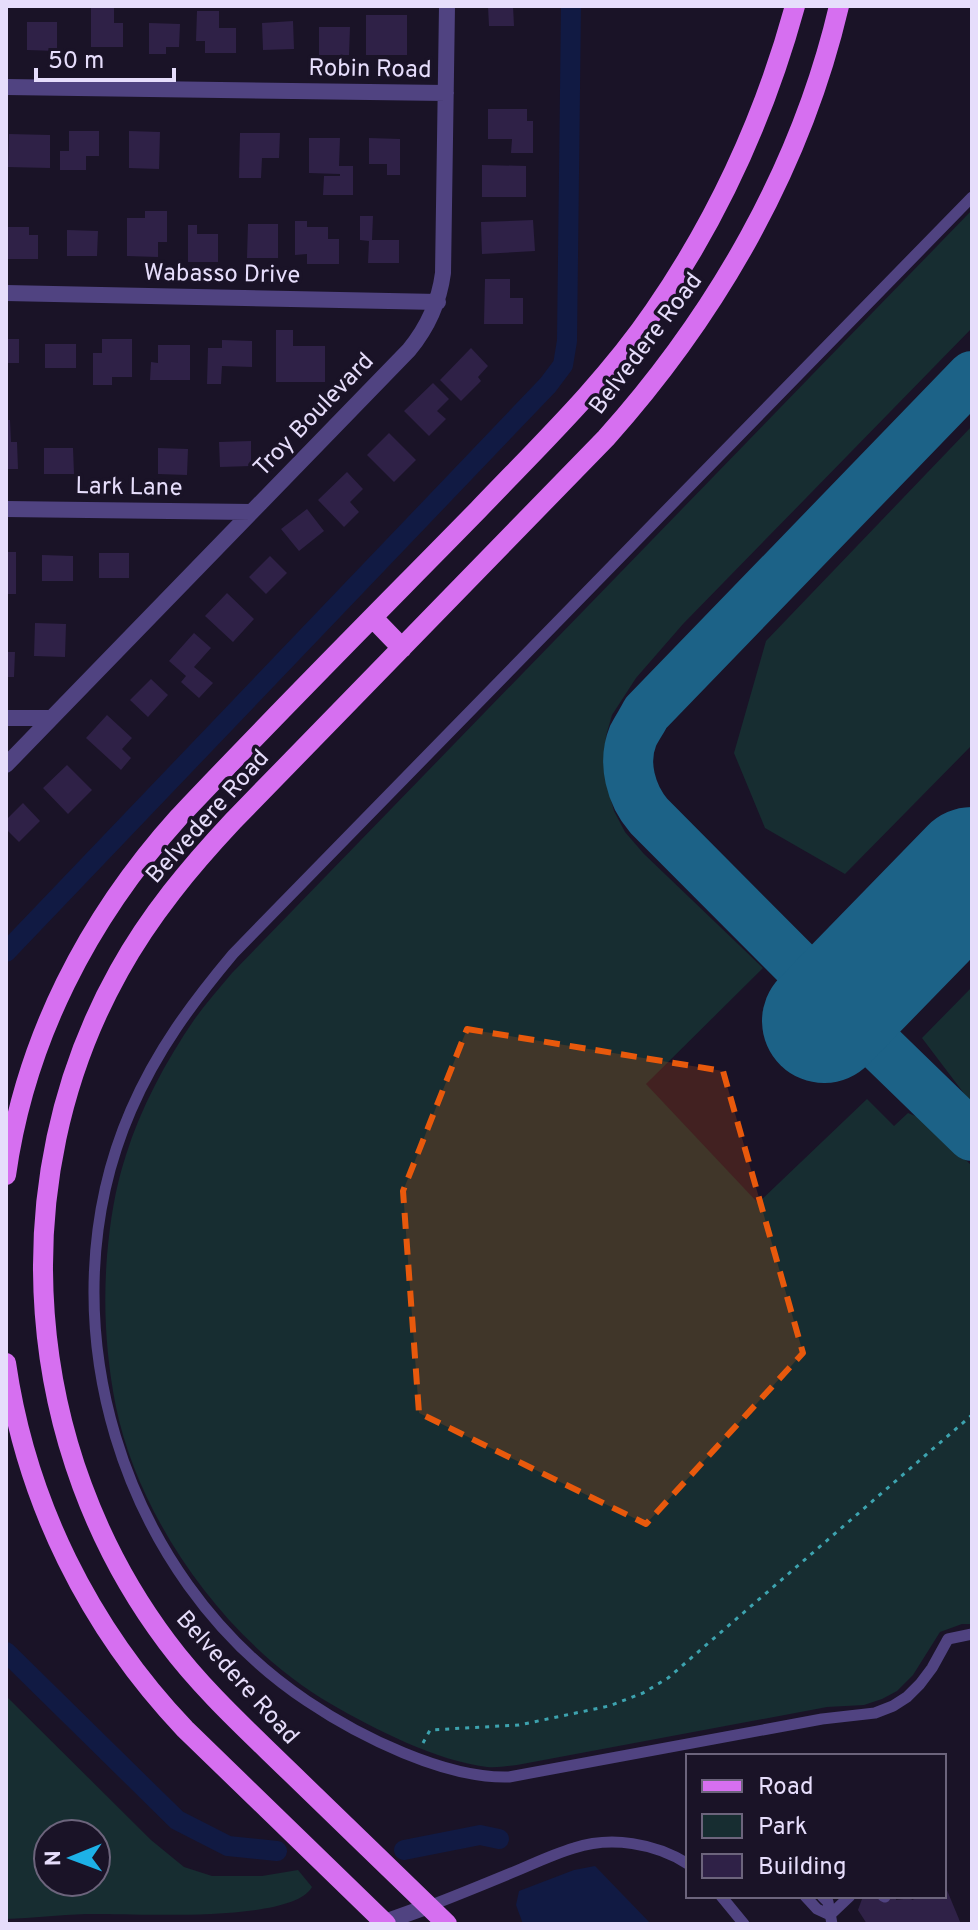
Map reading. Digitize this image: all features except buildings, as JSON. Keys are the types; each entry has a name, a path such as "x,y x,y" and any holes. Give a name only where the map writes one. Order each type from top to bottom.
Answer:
{"main road":[{"name":"Belvedere Road","path":"6,1175 22,1099 50,1017 83,947 118,892 179,817 586,397 653,313 688,258 735,171 782,52 795,6"},
{"name":"Belvedere Road","path":"447,1924 208,1691 168,1644 131,1588 100,1531 66,1442 47,1351 42,1287 44,1220 52,1155 78,1060 90,1031 118,972 187,870 606,438 689,336 725,281 771,195 797,137 839,6"},
{"path":"373,618 402,648"},
{"path":"6,1363 19,1431 45,1513 88,1601 114,1643 185,1729 383,1923"}],"street":[{"name":"Troy Boulevard","path":"6,765 409,350 426,327 438,302 443,273 447,6"},
{"name":"Robin Road","path":"6,87 446,93"},
{"name":"Wabasso Drive","path":"6,293 438,302"},
{"name":"Lark Lane","path":"6,509 251,512"},
{"path":"6,718 51,718"},
{"path":"383,1923 429,1906"}],"lane":[{"path":"972,197 233,954 196,998 169,1037 131,1111 115,1153 96,1254 95,1315 102,1383 112,1428 132,1486 151,1525 197,1597 219,1625 292,1691 347,1727 446,1768 476,1776 509,1777 822,1719 875,1713 907,1697 920,1684 948,1639 972,1634"},
{"path":"429,1906 584,1845 613,1843 643,1846 669,1853 686,1863"},
{"path":"723,1898 744,1924"},
{"path":"807,1898 831,1920"},
{"path":"824,1898 828,1902 831,1920"},
{"path":"831,1920 848,1898"}],"path":[{"path":"414,1756 430,1730 519,1725 609,1706 643,1693 668,1678 972,1415"}],"highlighted area":[{"path":"467,1029 723,1071 803,1353 646,1524 419,1413 403,1191"}],"green space":[{"path":"972,210 972,328 683,624 636,678 612,715 606,736 605,765 614,811 625,832 763,968 646,1084 758,1203 867,1099 894,1126 908,1113 925,1120 972,1166 972,1624 962,1624 940,1632 913,1675 897,1691 864,1705 827,1707 502,1767 468,1764 427,1751 331,1704 293,1679 258,1649 224,1615 194,1577 145,1494 128,1451 116,1407 105,1313 111,1218 132,1137 155,1085 174,1052 198,1014 232,973"},
{"path":"972,426 972,745 845,874 765,828 734,753 766,641"},
{"path":"972,987 972,1104 922,1038"},
{"path":"6,1696 151,1840 184,1867 212,1876 262,1876 298,1870 312,1887 298,1899 243,1912 86,1914 6,1919"}],"water":[{"path":"595,1866 651,1924 523,1924 516,1905 519,1891 574,1870"}],"waterway":[{"path":"6,952 548,385 563,365 567,341 571,6"},
{"path":"6,1652 177,1820 228,1846 277,1851"},
{"path":"404,1850 480,1835 499,1839"}],"taxiway":[{"path":"972,376 646,713 633,736 628,757 633,789 649,816 972,1136"}],"runway":[{"path":"824,1021 972,869"}]}
